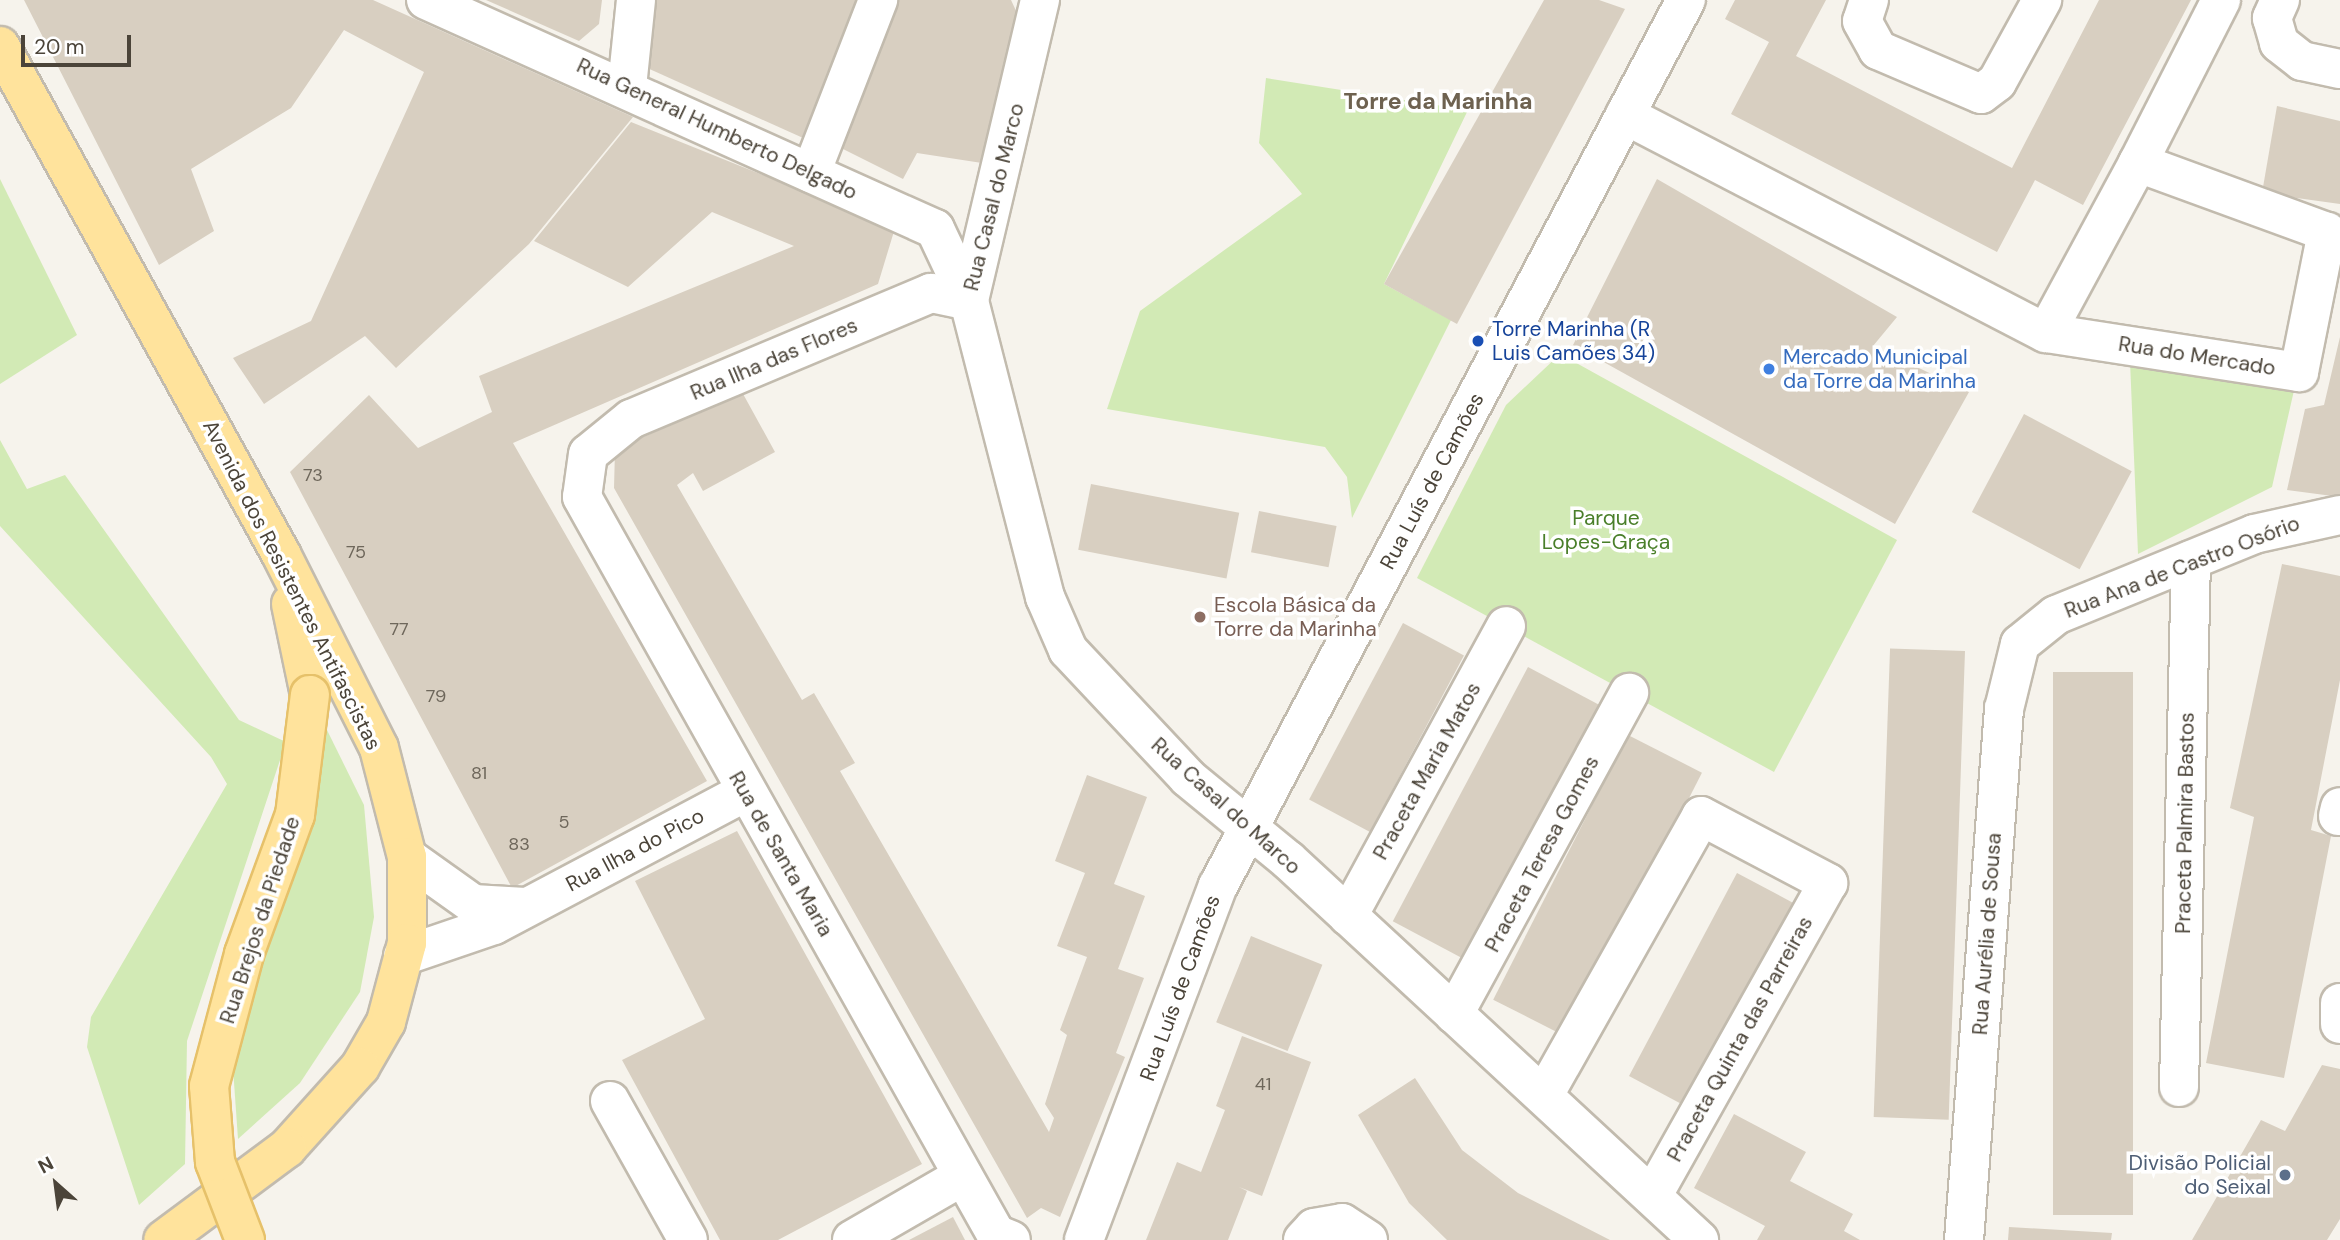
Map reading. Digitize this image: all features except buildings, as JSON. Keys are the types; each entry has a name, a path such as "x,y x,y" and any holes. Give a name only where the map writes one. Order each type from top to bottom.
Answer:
{"main road":[{"name":"Avenida dos Resistentes Antifascistas","path":"0,46 281,554 379,748 407,856 403,956 386,1022 332,1102 252,1177 163,1240"},
{"name":"Rua Brejos da Piedade","path":"245,1240 215,1162 209,1086 244,954 295,815 310,695 281,554"}],"street":[{"name":"Rua General Humberto Delgado","path":"426,0 627,87 935,229 969,300"},
{"path":"627,87 636,0"},
{"path":"811,173 878,0"},
{"name":"Rua Casal do Marco","path":"1040,0 969,300 1045,597 1068,650 1188,778 1348,916 1699,1240"},
{"name":"Rua Luís de Camões","path":"1084,1240 1218,886 1686,0"},
{"path":"1868,0 1862,21 1878,50 1981,94 1997,82 2042,0"},
{"path":"2046,333 2138,163 2221,0"},
{"path":"2280,0 2272,18 2279,43 2302,61 2340,69"},
{"name":"Rua do Mercado","path":"1625,115 2046,333 2298,372 2327,232 2138,163"},
{"name":"Rua Ilha das Flores","path":"589,454 631,419 931,293 969,300"},
{"name":"Rua de Santa Maria","path":"589,454 582,496 745,792 996,1234 1011,1240"},
{"name":"Rua Ana de Castro Osório","path":"2029,633 2056,615 2277,525 2340,515"},
{"name":"Praceta Palmira Bastos","path":"2179,1087 2191,560"},
{"name":"Praceta Maria Matos","path":"1348,916 1506,626"},
{"name":"Rua Aurélia de Sousa","path":"1964,1240 2004,709 2012,661 2029,633"},
{"name":"Praceta Teresa Gomes","path":"1454,1014 1629,693"},
{"name":"Rua Ilha do Pico","path":"403,956 494,925 745,792"},
{"name":"Praceta Quinta das Parreiras","path":"1544,1095 1701,816 1828,883 1652,1196"},
{"path":"407,856 474,904 525,907"},
{"path":"2340,1003 2340,1024"},
{"path":"610,1101 688,1240"},
{"path":"852,1240 963,1176"},
{"path":"1303,1240 1314,1228 1342,1223 1368,1240"}],"green space":[{"path":"1266,78 1468,110 1384,284 1451,320 1352,518 1347,477 1325,447 1107,409 1140,311 1302,194 1259,143"},
{"path":"0,179 77,335 0,384"},
{"name":"Parque Lopes-Graça","path":"1560,354 1897,540 1774,772 1417,578 1506,405"},
{"path":"2130,361 2295,386 2272,487 2138,554"},
{"path":"0,440 27,489 65,475 239,720 286,742 187,1041 185,1164 139,1205 87,1047 91,1017 227,784 211,757 0,526"},
{"path":"326,728 364,805 374,917 360,992 300,1083 238,1139 232,1054"}],"place":[{"name":"Torre Marinha (R Luis Camões 34)","path":"1478,341"},
{"name":"Mercado Municipal da Torre da Marinha","path":"1769,369"},
{"name":"Escola Básica da Torre da Marinha","path":"1200,617"},
{"name":"Divisão Policial do Seixal","path":"2285,1175"}],"district":[{"name":"Torre da Marinha","path":"1438,101"}]}
